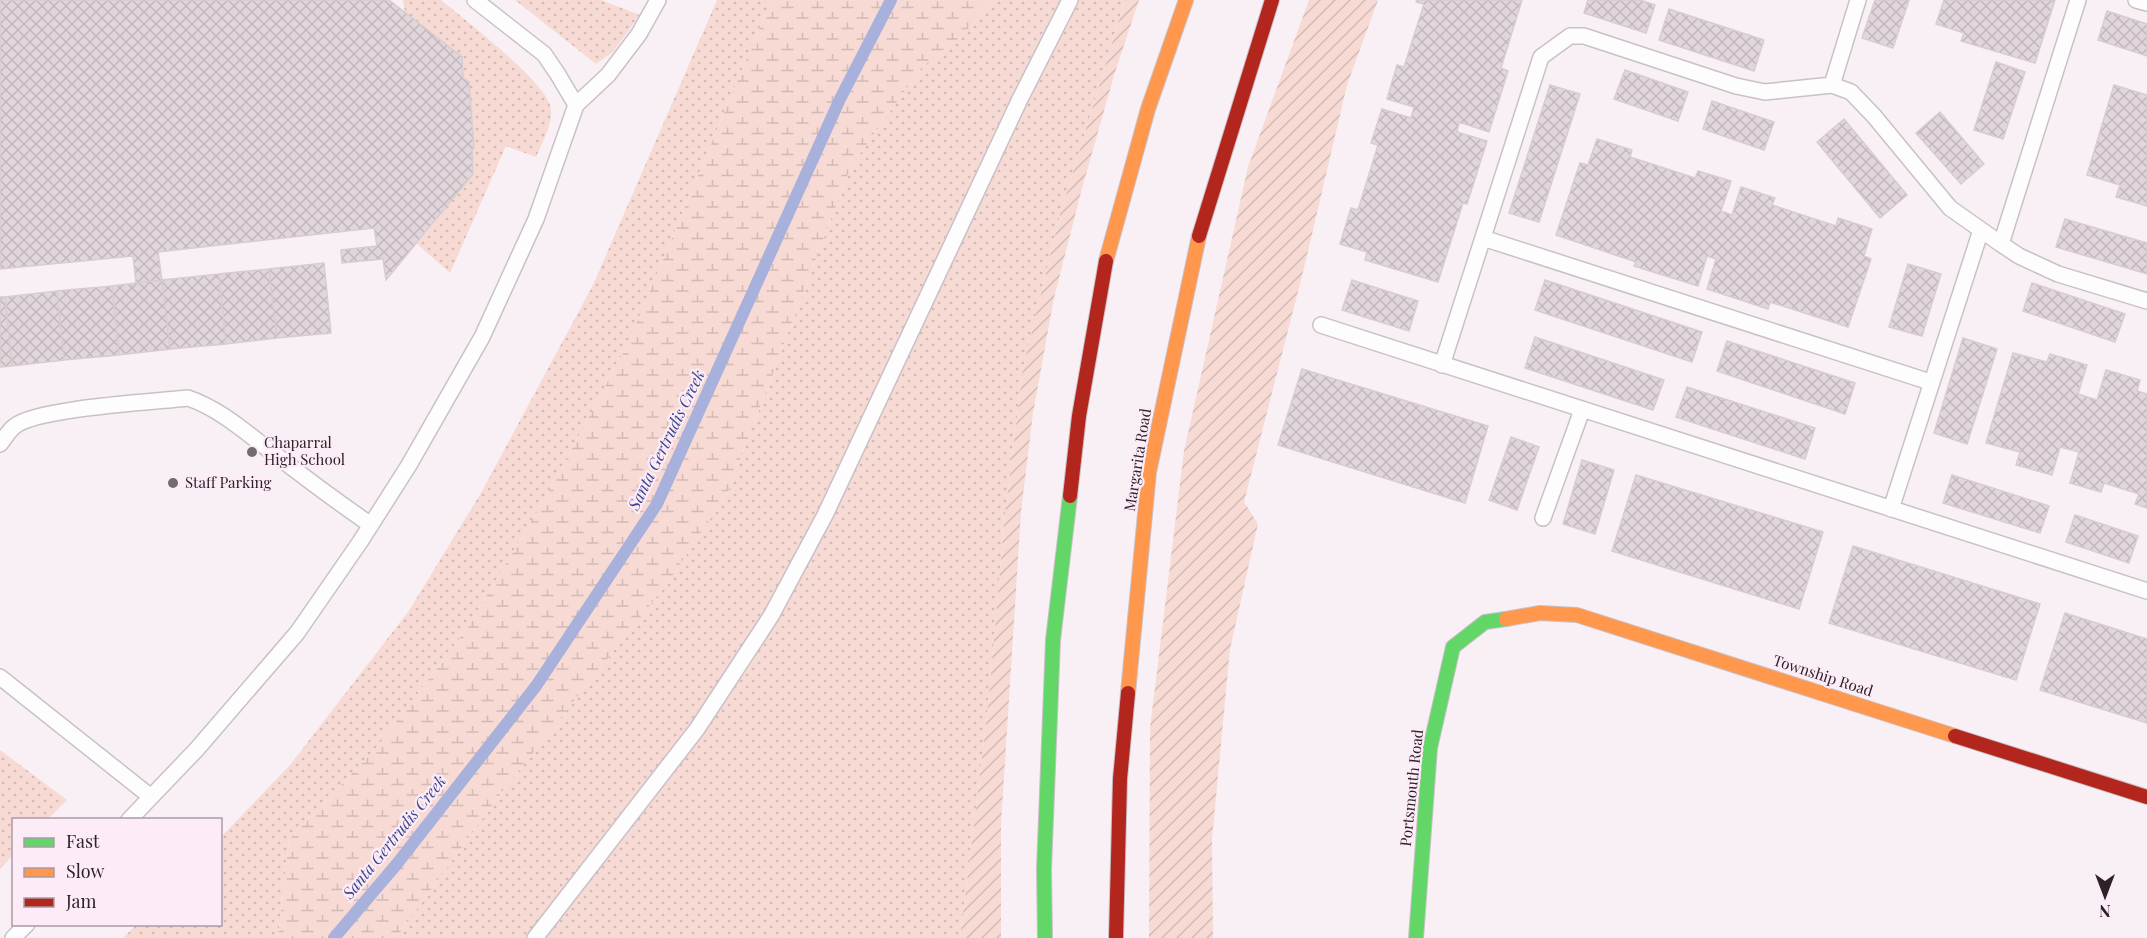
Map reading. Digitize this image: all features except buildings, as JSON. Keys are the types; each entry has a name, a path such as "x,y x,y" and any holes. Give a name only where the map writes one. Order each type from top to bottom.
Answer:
{"main road":[{"path":"1045,938 1044,869 1053,640 1079,416 1106,262 1148,109 1186,0"},
{"name":"Margarita Road","path":"1116,938 1120,779 1149,472 1197,242 1272,0"},
{"name":"Township Road","path":"1485,622 1540,613 1577,615 2147,797"},
{"name":"Portsmouth Road","path":"1416,938 1430,748 1453,647 1485,622"}],"lane":[{"path":"475,0 544,54 576,105"},
{"path":"130,818 196,749 297,633 371,525 409,465 482,337 536,219 576,105 608,75 639,34 658,0"},
{"path":"535,938 697,729 771,616 825,515 1020,99 1070,0"},
{"path":"1832,85 1858,0"},
{"path":"2001,244 2078,0"},
{"path":"2136,0 2147,3"},
{"path":"1442,365 1541,57 1570,36 1584,36 1736,86 1766,92 1832,85 1851,92 1874,116 1950,208 1981,230 2019,256 2058,274 2147,301"},
{"path":"1890,509 1981,230"},
{"path":"1483,238 1930,382"},
{"path":"1321,326 2147,591"},
{"path":"0,444 15,425 34,417 66,411 188,398 202,403 248,434 326,494 371,525"},
{"path":"1543,518 1582,410"},
{"path":"0,677 151,797"},
{"path":"13,938 25,926"}],"green space":[{"path":"403,0 441,0 484,35 533,80 550,105 551,118 536,157 506,146 450,273 417,244 473,174 472,150 474,148 469,82 463,78 462,57 405,13"},
{"path":"515,0 601,0 640,15 613,52 596,64"},
{"path":"717,0 771,0 627,346 542,504 466,630 377,747 289,840 278,938 123,938 135,926 222,926 222,836 290,765 408,612 481,493 593,285"},
{"path":"771,0 991,0 964,34 922,67 851,166 728,492 669,581 498,797 396,938 278,938 289,840 377,747 466,630 542,504 627,346"},
{"path":"991,0 1125,0 1060,215 1023,368 1005,515 987,716 960,938 396,938 498,797 669,581 728,492 851,166 922,67 964,34"},
{"path":"1125,0 1139,0 1115,72 1081,192 1054,298 1033,413 1021,512 1001,824 1001,938 960,938 987,716 1005,515 1023,368 1060,215"},
{"path":"1309,0 1378,0 1347,85 1305,264 1244,502 1258,524 1230,649 1212,839 1213,938 1149,938 1150,728 1184,451 1248,167"},
{"path":"0,750 67,800 49,818 12,818 12,856 0,869"}],"waterway":[{"name":"Santa Gertrudis Creek","path":"334,938 396,865 536,686 657,504 840,99 891,0"}],"traffic: fast":[{"path":"1045,938 1044,869 1053,640 1070,496"},
{"path":"1416,938 1430,748 1453,647 1485,622 1506,619"}],"traffic: slow":[{"path":"1106,261 1148,109 1186,0"},
{"path":"1128,693 1149,472 1199,236"},
{"path":"1506,619 1540,613 1577,615 1955,736"}],"traffic: jam":[{"path":"1199,236 1272,0"},
{"path":"1070,496 1079,416 1106,261"},
{"path":"1116,938 1120,779 1128,693"},
{"path":"1955,736 2147,797"}],"place":[{"name":"Chaparral High School","path":"252,452"},
{"name":"Staff Parking","path":"173,483"}]}
